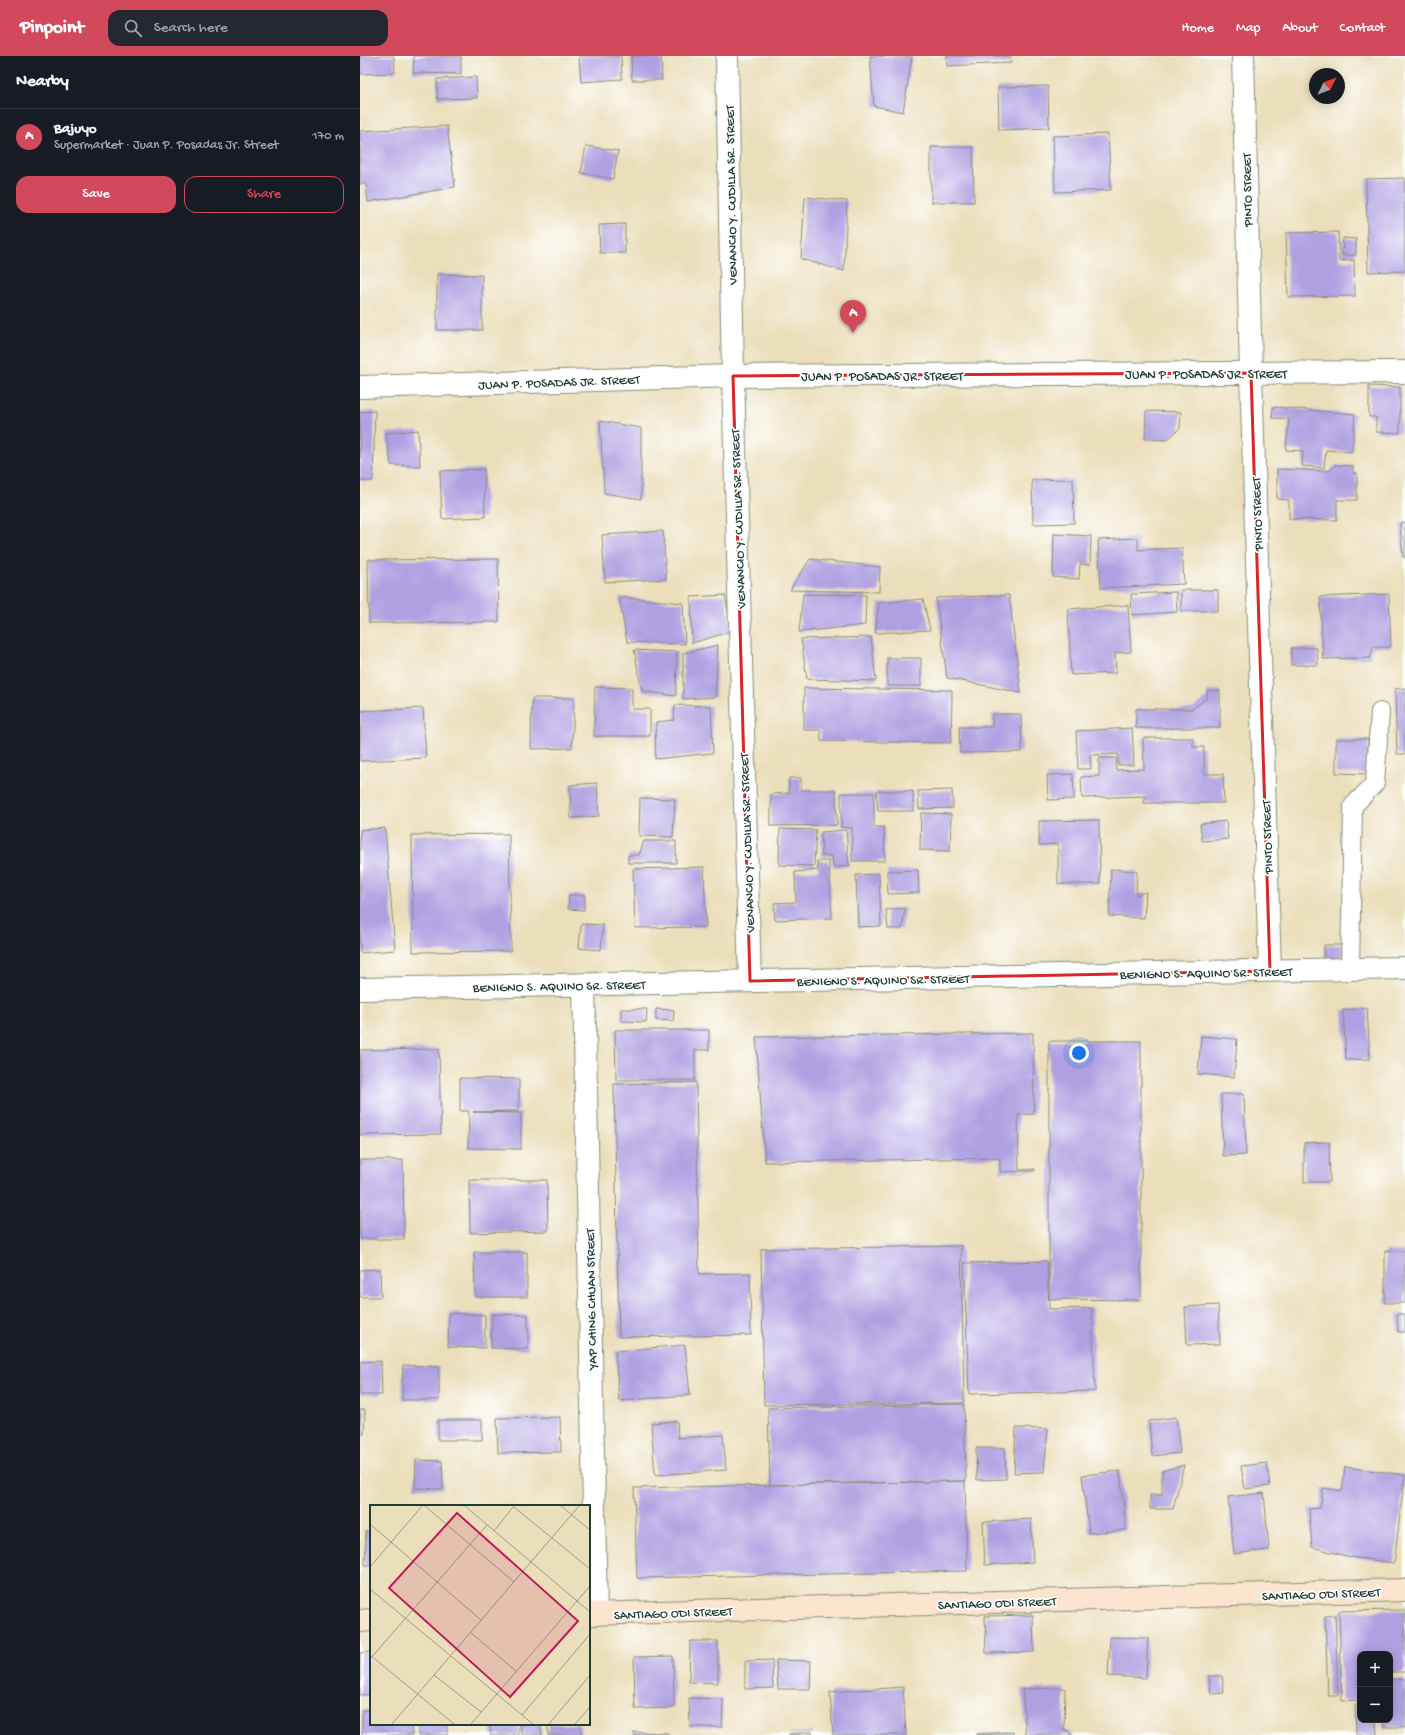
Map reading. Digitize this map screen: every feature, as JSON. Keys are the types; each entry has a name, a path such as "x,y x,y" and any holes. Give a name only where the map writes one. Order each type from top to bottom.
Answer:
{"street":[{"name":"VENANCIO Y. CUDILLA SR. STREET","path":"727,56 733,376 750,981"},
{"name":"PINTO STREET","path":"1243,56 1251,373 1270,971"},
{"name":"JUAN P. POSADAS JR. STREET","path":"360,387 733,376 1405,372"},
{"name":"BENIGNO S. AQUINO SR. STREET","path":"360,989 1405,968"},
{"name":"YAP CHING CHUAN STREET","path":"584,984 592,1614"},
{"name":"SANTIAGO ODI STREET","path":"592,1614 1405,1590"},
{"path":"360,1621 370,1620"}],"lane":[{"path":"1350,970 1353,806 1376,783 1380,712"}],"highlighted area":[{"path":"1251,373 1270,971 750,981 733,376"}],"building":[{"path":"360,56 394,56 395,73 360,74"},
{"path":"414,56 461,56 461,74 413,73"},
{"path":"579,56 621,56 622,79 581,82"},
{"path":"631,56 661,56 662,80 632,80"},
{"path":"870,56 912,57 903,112 874,106"},
{"path":"946,56 1010,56 1011,63 947,66"},
{"path":"476,77 477,98 437,99 437,79"},
{"path":"1048,86 1049,128 999,130 998,87"},
{"path":"447,126 455,187 368,202 366,184 360,184 360,131"},
{"path":"1108,134 1111,190 1055,192 1053,136"},
{"path":"586,146 618,151 613,179 581,173"},
{"path":"931,147 973,147 974,202 931,202"},
{"path":"1405,178 1405,271 1368,272 1366,179"},
{"path":"805,197 847,201 844,271 801,259"},
{"path":"625,224 625,253 600,253 599,225"},
{"path":"1338,232 1339,261 1354,260 1355,296 1288,297 1286,233"},
{"path":"1343,238 1356,239 1356,255 1342,255"},
{"path":"437,274 482,275 482,330 437,330"},
{"path":"1369,386 1400,387 1400,433 1376,432 1376,417 1369,417"},
{"path":"1273,407 1355,414 1352,452 1326,450 1324,468 1302,466 1303,451 1286,450 1289,419 1272,418"},
{"path":"375,411 373,481 360,481 360,412"},
{"path":"1146,411 1181,412 1180,428 1167,440 1145,439"},
{"path":"600,421 641,428 641,499 604,493"},
{"path":"418,430 420,466 391,465 386,433"},
{"path":"1335,465 1353,466 1353,473 1357,473 1357,500 1337,500 1337,520 1289,519 1289,500 1277,499 1277,469 1330,471"},
{"path":"484,469 485,517 442,519 440,471"},
{"path":"1073,479 1074,523 1033,524 1032,480"},
{"path":"1405,522 1405,558 1403,557 1400,523"},
{"path":"663,531 666,579 605,582 602,535"},
{"path":"1054,534 1091,536 1090,565 1080,564 1079,579 1053,577"},
{"path":"1138,538 1138,550 1182,548 1184,584 1101,588 1098,540"},
{"path":"498,559 499,622 369,623 368,560"},
{"path":"810,559 880,567 879,592 790,590"},
{"path":"1181,590 1218,590 1218,611 1181,611"},
{"path":"1176,592 1177,612 1132,615 1131,594"},
{"path":"803,594 866,595 865,625 799,632"},
{"path":"1389,594 1391,647 1373,647 1370,658 1323,659 1320,597"},
{"path":"725,595 732,631 692,643 691,597"},
{"path":"1009,595 1021,693 947,678 936,598"},
{"path":"619,597 683,603 685,644 627,642"},
{"path":"923,599 930,630 875,633 879,603"},
{"path":"1128,605 1131,652 1115,653 1116,673 1071,675 1068,609"},
{"path":"871,637 876,681 807,679 801,639"},
{"path":"718,645 715,697 683,699 683,653"},
{"path":"1291,648 1317,648 1318,665 1291,665"},
{"path":"634,650 677,652 676,696 642,691"},
{"path":"887,658 921,658 921,686 887,686"},
{"path":"595,687 632,688 632,709 650,709 650,736 594,736"},
{"path":"804,688 952,690 951,743 821,741 821,730 804,730"},
{"path":"1405,688 1405,754 1397,754 1395,689"},
{"path":"1220,690 1220,728 1136,728 1136,709 1192,709 1207,698 1207,691"},
{"path":"532,698 574,698 572,748 531,749"},
{"path":"675,705 711,706 713,753 655,759 656,722 674,720"},
{"path":"423,708 426,758 360,761 360,711"},
{"path":"992,714 1021,714 1022,752 960,753 959,727 992,727"},
{"path":"1132,728 1134,765 1118,765 1118,754 1090,755 1091,769 1078,769 1076,731"},
{"path":"1143,738 1193,738 1193,747 1204,747 1204,774 1223,774 1224,803 1144,803 1146,796 1082,798 1081,777 1099,776 1099,758 1116,758 1116,770 1144,769"},
{"path":"1336,739 1368,739 1368,774 1336,773"},
{"path":"1073,774 1074,799 1048,800 1047,775"},
{"path":"789,778 801,778 801,790 836,790 837,825 771,826 771,794 789,793"},
{"path":"597,783 599,816 571,818 570,785"},
{"path":"952,790 953,808 919,809 918,791"},
{"path":"876,791 913,791 913,811 878,811"},
{"path":"841,793 874,793 874,827 884,827 885,861 852,861 852,828 841,827"},
{"path":"640,798 675,799 673,837 639,836"},
{"path":"921,813 951,814 950,851 920,850"},
{"path":"1099,820 1100,884 1058,884 1058,844 1039,845 1039,821"},
{"path":"1226,821 1228,839 1202,841 1200,824"},
{"path":"385,828 395,950 360,953 360,830"},
{"path":"780,829 816,830 814,866 779,865"},
{"path":"846,830 849,866 833,867 832,856 822,856 821,832"},
{"path":"509,834 511,951 413,952 412,835"},
{"path":"644,841 676,841 676,863 628,863 628,855 639,855"},
{"path":"817,861 829,861 832,918 775,920 774,903 796,902 795,872 818,870"},
{"path":"704,867 706,927 635,928 633,869"},
{"path":"1111,869 1137,871 1136,895 1146,892 1144,918 1109,916"},
{"path":"918,870 919,893 888,894 887,871"},
{"path":"879,874 881,926 858,927 856,875"},
{"path":"569,895 585,895 584,910 568,909"},
{"path":"905,908 902,929 888,929 886,910"},
{"path":"581,924 603,925 601,950 579,948"},
{"path":"1324,945 1342,945 1342,961 1324,961"},
{"path":"1367,1008 1370,1059 1346,1060 1343,1010"},
{"path":"621,1009 647,1009 646,1022 621,1021"},
{"path":"656,1009 674,1010 673,1021 656,1020"},
{"path":"615,1030 709,1030 709,1050 695,1050 695,1080 616,1080"},
{"path":"1033,1033 1034,1114 1018,1115 1019,1170 1035,1169 1035,1171 1000,1172 1000,1158 765,1162 756,1037"},
{"path":"1201,1036 1237,1039 1234,1077 1198,1074"},
{"path":"1049,1041 1141,1041 1141,1300 1049,1299"},
{"path":"439,1049 441,1134 360,1135 360,1050"},
{"path":"460,1078 519,1079 519,1111 473,1112 521,1113 521,1149 468,1148 469,1111 460,1111"},
{"path":"696,1082 699,1274 750,1273 751,1335 619,1337 614,1084"},
{"path":"1221,1094 1244,1094 1246,1155 1223,1156"},
{"path":"1329,1142 1330,1182 1304,1182 1304,1143"},
{"path":"360,1160 403,1160 404,1239 360,1239"},
{"path":"469,1180 547,1180 548,1231 470,1233"},
{"path":"961,1246 964,1403 764,1405 761,1249"},
{"path":"1385,1251 1405,1251 1405,1303 1385,1303"},
{"path":"474,1252 527,1252 527,1297 475,1297"},
{"path":"1047,1261 1049,1309 1092,1308 1095,1391 969,1394 964,1263"},
{"path":"380,1269 381,1297 360,1297 360,1270"},
{"path":"1218,1305 1220,1344 1187,1345 1185,1307"},
{"path":"449,1313 485,1315 485,1348 448,1347"},
{"path":"492,1314 528,1315 528,1349 491,1348"},
{"path":"1397,1314 1405,1314 1405,1332 1398,1332"},
{"path":"685,1345 690,1395 619,1401 615,1351"},
{"path":"381,1361 382,1395 360,1395 360,1362"},
{"path":"403,1365 439,1367 439,1400 402,1400"},
{"path":"964,1404 966,1481 770,1485 768,1408"},
{"path":"360,1410 365,1410 364,1434 360,1434"},
{"path":"560,1417 561,1452 498,1453 497,1418"},
{"path":"1176,1417 1180,1453 1152,1456 1149,1421"},
{"path":"438,1420 482,1420 482,1440 438,1440"},
{"path":"677,1421 678,1438 723,1435 726,1470 655,1475 651,1423"},
{"path":"1016,1428 1048,1429 1044,1472 1014,1473"},
{"path":"976,1448 1005,1448 1006,1479 977,1480"},
{"path":"416,1460 442,1461 443,1489 415,1488"},
{"path":"1267,1463 1270,1486 1245,1489 1241,1466"},
{"path":"1184,1465 1173,1509 1150,1509 1150,1495 1162,1495 1162,1471"},
{"path":"1345,1467 1405,1475 1394,1563 1350,1557 1312,1547 1309,1509 1320,1508 1323,1488 1342,1491"},
{"path":"1120,1471 1126,1530 1089,1533 1082,1475"},
{"path":"965,1481 967,1571 637,1578 634,1488"},
{"path":"1264,1493 1269,1550 1234,1554 1228,1497"},
{"path":"1031,1519 1033,1562 985,1565 983,1522"},
{"path":"366,1531 370,1531 370,1565 365,1565"},
{"path":"1405,1610 1405,1672 1393,1672 1393,1651 1357,1651 1357,1700 1342,1701 1339,1611"},
{"path":"1033,1615 1034,1652 986,1653 985,1616"},
{"path":"1335,1615 1338,1696 1328,1696 1325,1616"},
{"path":"1110,1637 1148,1638 1146,1678 1108,1676"},
{"path":"690,1641 718,1641 718,1683 689,1682"},
{"path":"370,1652 370,1695 360,1695 360,1653"},
{"path":"673,1656 674,1708 635,1709 634,1657"},
{"path":"772,1660 773,1688 745,1689 745,1661"},
{"path":"776,1660 811,1661 810,1689 778,1689"},
{"path":"1209,1676 1222,1676 1224,1693 1211,1694"},
{"path":"1393,1679 1405,1679 1405,1727 1384,1727 1384,1723 1393,1723"},
{"path":"903,1687 906,1735 833,1735 830,1692"},
{"path":"1065,1688 1064,1729 1073,1735 1026,1735 1022,1689"},
{"path":"689,1698 723,1699 722,1727 690,1727"},
{"path":"1355,1705 1357,1705 1357,1723 1376,1723 1377,1735 1356,1735"},
{"path":"362,1710 370,1710 370,1725 411,1725 412,1735 362,1735"},
{"path":"418,1725 447,1725 447,1735 418,1735"},
{"path":"490,1725 519,1725 519,1735 491,1735"},
{"path":"521,1725 540,1725 542,1735 522,1735"},
{"path":"548,1725 580,1725 581,1735 548,1735"},
{"path":"634,1732 668,1733 668,1735 634,1735"},
{"path":"812,1732 812,1735 789,1735 789,1734"},
{"path":"1013,1732 1013,1735 976,1735 976,1734"}],"place":[{"name":"Bajuyo","path":"853,333"}]}
